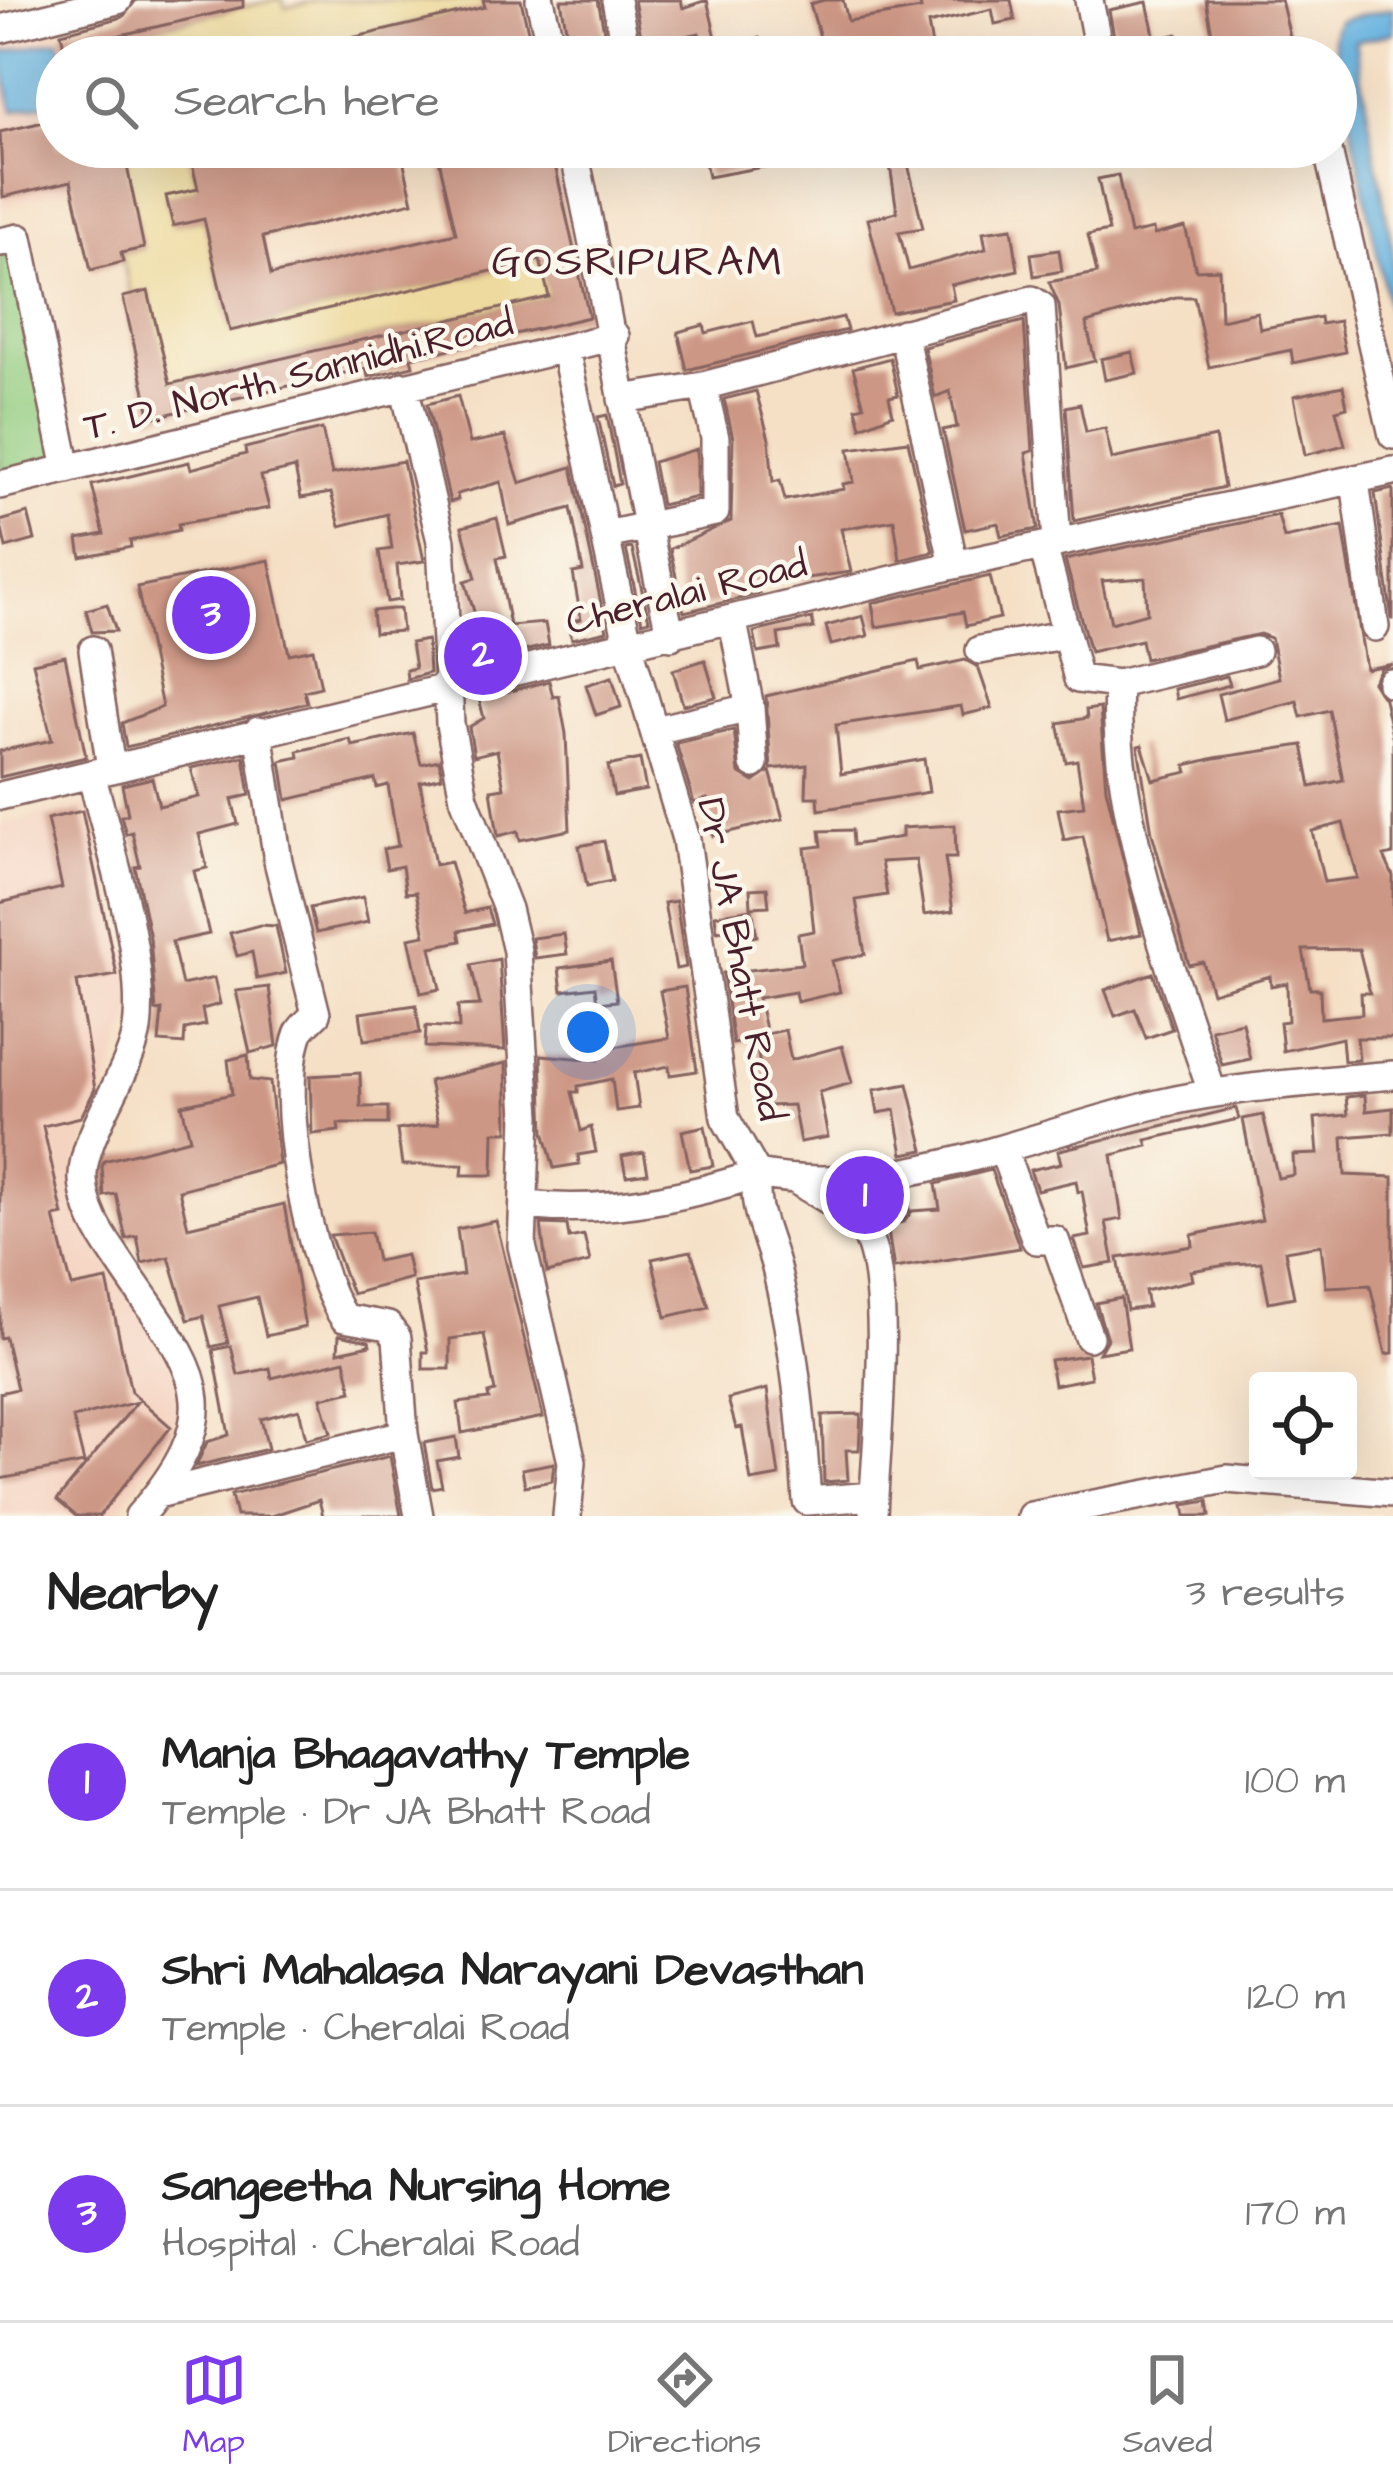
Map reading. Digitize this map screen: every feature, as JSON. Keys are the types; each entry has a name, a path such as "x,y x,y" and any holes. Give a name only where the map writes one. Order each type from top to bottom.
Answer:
{"street":[{"path":"541,0 549,36"},
{"path":"616,0 623,36"},
{"path":"0,29 109,1"},
{"path":"1092,1 1097,36"},
{"path":"583,168 646,527 671,636"},
{"path":"1332,168 1393,435"},
{"path":"9,240 67,469"},
{"path":"622,399 703,386 1032,300 1041,305 1050,545 1063,634 1078,679 1118,684 1256,651"},
{"path":"903,333 954,565"},
{"name":"T. D. North Sannidhi.Road","path":"0,484 614,336"},
{"name":"Dr JA Bhatt Road","path":"565,349 628,643 689,859 699,959 725,1118 757,1174 799,1182"},
{"path":"404,386 440,541 452,691 450,724 467,813 493,870 517,951 527,1117 525,1271 572,1462 567,1516"},
{"path":"606,535 716,512 715,438 703,386"},
{"name":"Cheralai Road","path":"0,796 258,731 452,691 628,643 733,622 954,565 1393,472"},
{"path":"1355,481 1375,627"},
{"path":"733,622 750,708 754,764"},
{"path":"980,650 1063,634"},
{"path":"93,650 101,771 139,1000 128,1059 82,1173 85,1197 96,1225 186,1361 198,1393 197,1429 158,1494 139,1516"},
{"path":"1118,684 1115,724 1147,886 1212,1092"},
{"path":"656,730 750,708"},
{"path":"258,731 278,861 316,1014 298,1033 292,1107 304,1212 332,1300 344,1318 388,1326 397,1337 404,1435 419,1516"},
{"path":"799,1182 893,1172 1003,1150 1212,1092 1393,1075"},
{"path":"1003,1150 1036,1240 1054,1240 1089,1337"},
{"path":"844,1212 895,1207 893,1172"},
{"path":"526,1204 562,1209 685,1195 757,1174 753,1196 777,1271 801,1408 807,1501 873,1506 880,1286 872,1247 862,1227 799,1182"},
{"path":"158,1494 404,1435"},
{"path":"1030,1516 1227,1479 1389,1500"}],"shaded area":[{"path":"55,22 59,36 36,36 36,168 78,168 93,183 0,206 0,35"},
{"path":"94,803 137,1002 79,1162 179,1361 186,1420 113,1516 0,1516 0,825"}],"green space":[{"path":"14,250 61,463 0,476 0,253"}],"sand":[{"path":"274,0 283,0 285,8 318,0 483,0 491,36 478,36 459,13 360,36 116,36"},
{"path":"193,168 198,189 166,197 173,225 204,219 231,331 517,265 516,168 549,297 169,384 148,292 131,295 121,253 143,248 100,172"}],"water":[{"path":"1393,8 1393,33 1357,41 1357,36 1333,36 1338,21"},
{"path":"36,45 36,106 13,111 0,53"},
{"path":"1357,52 1393,253 1393,333 1357,155"}],"building":[{"path":"136,0 243,0 243,7 116,36 62,36 123,17"},
{"path":"483,0 521,0 529,36 360,36 485,7"},
{"path":"561,0 598,0 605,36 567,36"},
{"path":"634,0 681,0 683,8 707,0 716,36 641,36"},
{"path":"843,0 848,21 921,9 919,0 1011,0 1015,20 995,24 992,9 928,24 930,36 820,36 810,4"},
{"path":"1206,0 1281,0 1290,36 1212,36"},
{"path":"1147,2 1154,36 1114,36 1109,10"},
{"path":"36,124 36,168 127,168 144,248 121,253 123,262 91,270 71,181 3,197 0,132"},
{"path":"193,168 405,168 413,202 263,237 271,275 456,233 441,168 556,168 589,317 411,358 413,366 368,377 366,368 151,418 123,297 148,291 170,384 549,297 540,260 230,331 204,219 173,226 166,196 198,189"},
{"path":"706,168 758,168 708,177"},
{"path":"890,168 909,168 923,228 899,232 909,270 986,249 983,232 1012,228 1018,270 951,285 954,300 891,312 868,219 897,212"},
{"path":"1118,175 1130,234 1153,229 1154,235 1185,227 1196,270 1219,269 1221,320 1257,312 1260,329 1320,317 1321,324 1339,321 1345,352 1293,363 1291,350 1209,367 1194,297 1176,297 1086,323 1095,361 1066,368 1059,305 1049,282 1097,273 1088,235 1109,231 1098,179"},
{"path":"1059,250 1062,271 1034,276 1031,254"},
{"path":"843,317 847,330 687,370 678,332 704,325 706,333 753,321 757,337"},
{"path":"1024,321 1033,451 1026,453 1038,529 1001,536 998,523 965,530 943,430 957,427 950,391 935,397 924,347"},
{"path":"1132,352 1137,373 1105,380 1101,359"},
{"path":"890,358 898,395 889,397 893,414 861,427 856,408 864,406 853,368"},
{"path":"1343,386 1347,407 1336,410 1345,445 1305,455 1294,396"},
{"path":"756,391 769,439 773,482 780,480 785,500 844,489 843,484 854,482 849,449 908,441 933,552 900,560 894,520 841,529 851,572 756,585 759,594 684,612 670,549 731,521 733,438 724,399"},
{"path":"458,396 470,443 505,436 520,483 572,467 607,631 572,639 566,622 581,619 573,573 583,571 571,508 509,525 501,482 457,494 458,500 450,502 427,404"},
{"path":"1080,404 1086,432 1105,428 1112,459 1215,437 1224,487 1074,521 1066,407"},
{"path":"607,415 620,484 613,486 598,417"},
{"path":"322,429 332,474 403,461 424,561 397,565 400,600 387,602 379,551 392,549 387,514 340,526 331,493 301,498 295,468 261,476 269,508 178,524 179,530 130,541 131,547 81,557 78,539 104,534 92,485 189,462 191,469 246,454 245,448"},
{"path":"697,449 697,497 661,505 653,462"},
{"path":"1393,489 1393,619 1392,619 1375,493"},
{"path":"28,513 35,540 6,548 0,521"},
{"path":"1278,515 1284,538 1343,526 1366,669 1393,664 1381,668 1373,682 1384,699 1393,740 1393,854 1384,856 1393,876 1393,1038 1357,1038 1359,1060 1344,1061 1342,1038 1283,1051 1280,1022 1288,1021 1287,983 1271,986 1270,976 1212,993 1203,962 1189,965 1152,833 1138,746 1142,745 1153,780 1188,772 1186,765 1215,758 1303,745 1311,787 1343,780 1329,710 1301,717 1297,701 1224,720 1218,694 1279,678 1271,638 1260,634 1145,659 1141,640 1090,652 1065,560","holes":["1145,578 1147,613 1111,623 1102,581","1343,823 1358,878 1324,882 1312,831","1359,949 1370,993 1361,993 1362,1014 1321,1018 1320,989 1310,989 1303,950"]},
{"path":"497,518 506,556 497,558 510,626 545,623 549,645 465,665 465,654 485,649 465,581 476,578 462,527"},
{"path":"632,548 649,620 642,622 626,549"},
{"path":"269,560 289,654 313,649 321,687 304,691 307,703 126,747 122,723 162,707 137,587"},
{"path":"990,576 1000,618 966,626 963,612 876,627 872,603"},
{"path":"107,604 116,631 92,632 86,610"},
{"path":"400,609 402,631 374,633 372,611"},
{"path":"863,616 868,636 831,645 826,626"},
{"path":"812,618 814,628 778,634 780,649 758,653 754,632"},
{"path":"427,640 429,673 407,679 406,670 415,668 411,643"},
{"path":"65,656 86,757 0,777 0,751 52,740 33,663"},
{"path":"705,660 716,697 683,705 673,670"},
{"path":"965,660 978,667 992,708 963,715 961,706 836,725 841,774 924,759 929,792 819,810 818,797 806,797 807,765 771,769 766,696 918,661 920,670"},
{"path":"1227,676 1230,685 1176,699 1174,689"},
{"path":"612,677 621,707 596,715 586,685"},
{"path":"549,681 553,697 559,696 566,734 570,830 520,840 518,831 498,836 491,790 504,788 497,750 474,756 469,727 484,718 479,699"},
{"path":"1100,708 1106,788 1141,934 1107,941 1083,836 1064,840 1058,809 1084,806 1077,760 1066,762 1058,723 1087,718 1086,710"},
{"path":"734,730 739,773 754,782 770,771 783,819 713,836 707,799 694,803 676,743"},
{"path":"413,733 421,764 439,760 442,777 420,782 435,865 450,862 465,913 487,908 492,924 459,931 461,941 431,947 440,989 421,993 409,938 425,935 416,892 406,893 402,866 387,869 383,849 398,846 388,785 377,788 375,779 287,800 281,761 299,757 298,751 350,739 352,746"},
{"path":"244,756 250,795 232,799 238,824 199,834 207,868 194,871 209,934 172,942 182,985 214,978 220,1004 202,1009 205,1025 185,1029 184,1044 159,1042 162,1010 156,1011 150,938 135,867 140,866 132,832 126,834 121,816 128,814 122,785 152,778 159,806 199,797 191,768"},
{"path":"640,759 646,790 614,796 608,766"},
{"path":"82,811 117,975 77,982 95,1089 81,1117 43,1126 63,1215 54,1217 72,1287 107,1280 131,1392 171,1427 99,1516 76,1516 57,1500 137,1402 73,1418 84,1463 0,1479 0,1393 17,1389 5,1337 0,1338 0,903 62,888 47,819"},
{"path":"955,825 956,858 945,858 953,911 924,915 916,860 881,862 887,895 856,900 865,954 832,961 840,992 797,1002 795,992 758,998 766,1034 785,1030 791,1060 842,1046 852,1083 819,1092 828,1137 800,1142 793,1105 766,1106 756,1040 733,1044 723,973 802,964 798,934 814,931 805,848 822,846 820,831 852,830 853,845 902,837 902,828"},
{"path":"604,841 612,881 587,886 579,846"},
{"path":"767,888 769,906 751,907 750,889"},
{"path":"363,897 368,922 316,933 310,908"},
{"path":"676,901 686,967 676,969 664,903"},
{"path":"752,909 757,936 740,939 738,928 717,931 715,915"},
{"path":"276,926 286,973 257,979 252,952 237,956 230,933"},
{"path":"564,934 567,954 535,958 532,938"},
{"path":"499,959 505,1050 425,1047 426,1026 459,1028 458,1006 480,1005 471,965"},
{"path":"611,961 617,1001 597,1003 595,987 562,991 559,968"},
{"path":"1153,973 1172,1029 1146,1038 1135,1009 1115,1016 1105,990"},
{"path":"269,987 277,1046 250,1053 236,991"},
{"path":"685,987 697,1071 670,1075 669,1066 634,1073 639,1108 616,1111 612,1079 578,1086 578,1092 572,1092 581,1131 591,1127 596,1152 578,1155 579,1164 554,1168 544,1132 541,1055 598,1060 596,1050 669,1038 660,991"},
{"path":"416,1005 420,1033 364,1040 360,1013"},
{"path":"1242,1022 1250,1059 1222,1065 1211,1029"},
{"path":"248,1055 250,1080 270,1082 279,1164 179,1190 188,1227 284,1204 305,1327 266,1336 257,1297 219,1306 228,1343 211,1347 203,1316 188,1320 169,1257 142,1263 137,1236 126,1239 116,1194 104,1196 102,1167 104,1161 190,1139 182,1105 232,1094 228,1060"},
{"path":"506,1063 508,1132 494,1132 493,1175 462,1175 463,1165 402,1165 397,1130 438,1124 429,1081"},
{"path":"360,1073 361,1107 388,1107 388,1124 338,1124 339,1131 312,1134 310,1076"},
{"path":"908,1084 924,1150 903,1154 895,1110 878,1113 874,1090"},
{"path":"1365,1095 1366,1111 1393,1108 1393,1133 1343,1137 1345,1175 1393,1177 1393,1353 1386,1354 1370,1285 1326,1287 1321,1245 1285,1251 1294,1297 1269,1302 1261,1262 1232,1264 1191,1271 1193,1280 1145,1291 1148,1307 1127,1310 1118,1258 1193,1246 1192,1235 1262,1220 1243,1119 1263,1115 1278,1178 1294,1175 1293,1155 1318,1154 1315,1118 1348,1115 1346,1097"},
{"path":"1236,1108 1239,1119 1146,1140 1148,1146 1112,1155 1122,1219 1106,1222 1114,1263 1084,1268 1074,1239 1090,1236 1082,1191 1078,1192 1076,1181 1037,1190 1030,1170 1061,1163 1058,1151 1064,1149"},
{"path":"705,1126 713,1166 690,1170 682,1131"},
{"path":"644,1152 648,1173 626,1176 622,1156"},
{"path":"991,1170 1020,1248 894,1268 887,1226 904,1222 912,1211 940,1209 936,1184"},
{"path":"496,1221 543,1417 462,1433 458,1403 489,1399 488,1394 495,1392 484,1334 450,1339 450,1369 423,1369 423,1352 428,1352 414,1283 463,1275 457,1229"},
{"path":"541,1224 567,1225 569,1238 584,1235 590,1262 547,1273"},
{"path":"371,1232 377,1261 406,1255 411,1278 352,1294 330,1235"},
{"path":"691,1251 709,1307 666,1317 652,1259"},
{"path":"1121,1298 1129,1348 1099,1353 1107,1339 1096,1303"},
{"path":"339,1335 369,1341 370,1345 338,1352"},
{"path":"231,1346 238,1375 270,1368 272,1378 345,1360 352,1391 321,1398 331,1433 306,1439 299,1409 261,1419 268,1449 196,1466 207,1442 229,1435 213,1350"},
{"path":"1087,1355 1091,1378 1054,1385 1050,1360"},
{"path":"767,1389 779,1476 751,1481 742,1427 736,1428 728,1399"},
{"path":"861,1414 859,1450 846,1450 848,1480 824,1482 822,1415"},
{"path":"456,1437 459,1457 437,1461 442,1486 432,1488 424,1443"},
{"path":"390,1456 401,1516 323,1516 319,1500 271,1516 236,1516 231,1495"},
{"path":"554,1463 552,1481 525,1486 522,1469"},
{"path":"1208,1501 1210,1516 1186,1516 1184,1505"}],"place":[{"name":"Sangeetha Nursing Home","path":"211,615"},
{"name":"Shri Mahalasa Narayani Devasthan","path":"483,656"},
{"name":"Manja Bhagavathy Temple","path":"865,1195"}],"district":[{"name":"GOSRIPURAM","path":"638,260"}]}
